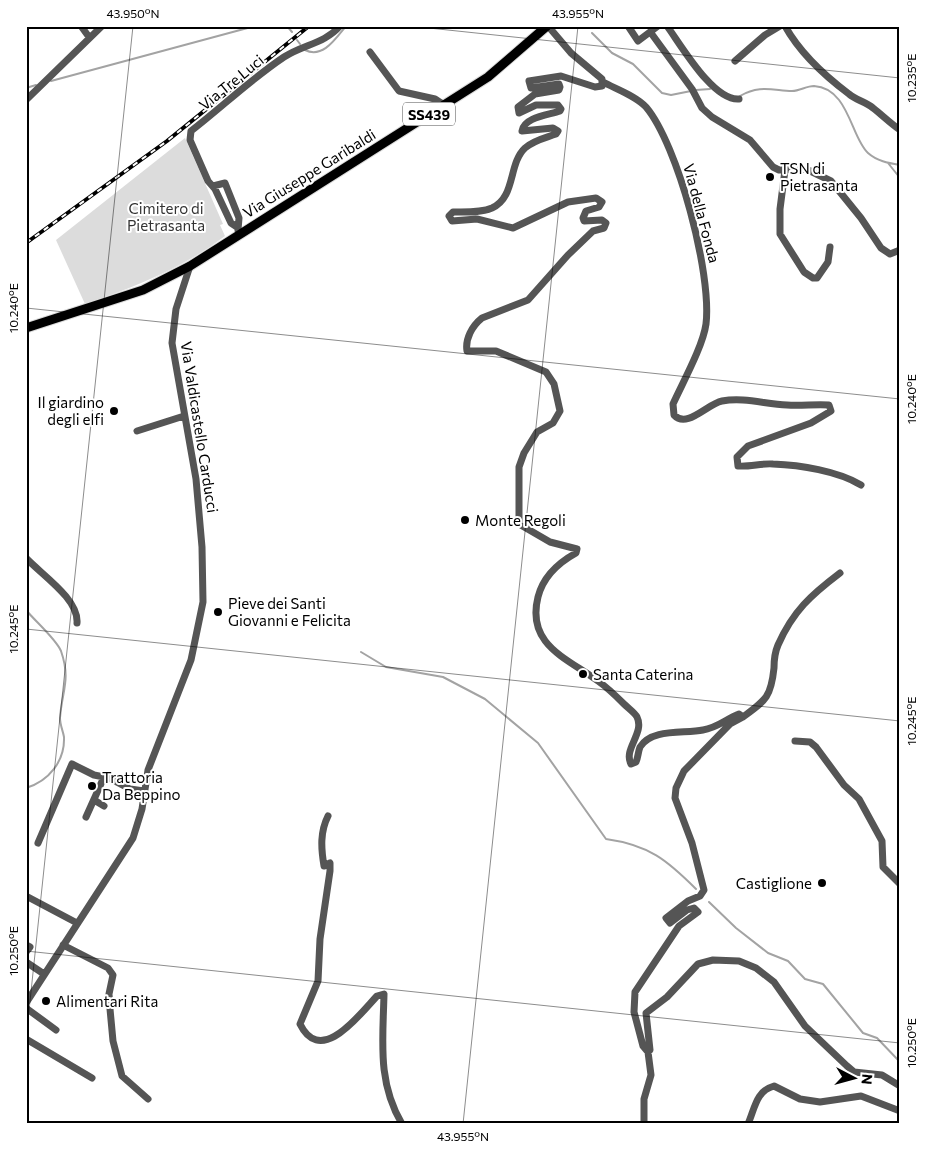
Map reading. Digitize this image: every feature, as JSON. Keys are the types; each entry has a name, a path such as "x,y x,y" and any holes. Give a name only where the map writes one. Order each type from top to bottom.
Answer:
{"main road":[{"name":"Via Giuseppe Garibaldi","path":"190,266 238,231 488,77 548,26"},
{"name":"SS439","path":"26,328 143,290 190,266"}],"street":[{"path":"81,26 89,37"},
{"path":"26,100 102,26"},
{"name":"Via Tre Luci","path":"238,231 231,223 190,140 191,131 284,57 306,45 328,38 340,26"},
{"path":"548,26 571,54 603,82 599,88 562,76 529,81 531,88 554,83 559,84 560,87 559,90 535,94 518,107 519,113 536,106 558,104 561,108 560,111 542,115 526,124 522,131 553,128 558,131 556,134 540,138 523,150 505,195 496,205 478,211 453,212 450,216 452,221 477,219 513,228 562,205 596,198 600,199 601,206 586,211 583,218 584,221 602,220 606,224 604,228 593,232 568,255 528,300 476,323 468,339 467,351 496,351 546,372 554,384 560,411 553,422 537,432 524,453 518,477 520,494 518,520 522,527 555,544 575,548 577,551 558,566 541,585 534,619 540,636 551,648 578,669 600,682 636,716 638,726 629,756 631,764 636,762 639,749 648,740 667,734 705,730 723,724 739,714 742,716"},
{"path":"628,26 638,41 658,26"},
{"path":"667,26 710,83 728,98 739,99"},
{"path":"735,61 765,35 780,26"},
{"path":"785,26 793,40 821,70 849,94 873,108 900,130"},
{"path":"651,33 687,82 702,108 712,117 750,140 773,167 785,170 806,169 831,181 861,218 881,248 890,254 900,250"},
{"path":"370,52 399,91 435,99 444,105"},
{"name":"Via della Fonda","path":"603,82 645,106 661,131 674,161 702,259 706,324 704,335 673,404 674,415 679,419 686,420 714,404 734,400 752,400 789,406 830,406 831,411 811,423 748,446 737,457 738,466 772,464 798,467 834,475 861,486"},
{"path":"785,170 779,224 783,240 804,272 813,278 817,278 828,262 830,247"},
{"path":"213,186 225,183 239,218 238,231"},
{"name":"Via Valdicastello Carducci","path":"26,1003 133,838 140,818 144,791 154,753 191,660 203,602 200,510 174,356 172,332 176,309 190,266"},
{"path":"137,431 184,416"},
{"path":"26,558 72,603 78,616 77,623"},
{"path":"648,1052 643,1046 634,1012 635,992 680,926 698,912 694,908 687,910 670,923 666,918 688,900 700,896 704,890 692,843 675,798 677,784 684,771 730,724 762,704 770,694 777,647 795,612 811,595 840,573"},
{"path":"795,741 804,740 816,747 844,785 859,799 882,841 883,867 900,884"},
{"path":"38,842 72,764 130,789 144,791"},
{"path":"86,817 104,777"},
{"path":"94,800 104,806"},
{"path":"328,816 322,828 322,854 324,866 330,863 330,871 320,939 318,981 300,1024 304,1032 312,1038 333,1038 344,1032 377,996 384,994 381,1053 392,1105 402,1124"},
{"path":"26,896 77,924"},
{"path":"26,945 30,947 26,952"},
{"path":"63,945 108,968 114,975 110,994 110,1009 113,1041 122,1076 148,1099"},
{"path":"644,1124 644,1098 651,1075 646,1016 649,1010 667,997 698,964 713,960 739,961 756,968 774,982 805,1026 846,1066 854,1072 882,1075 900,1086"},
{"path":"26,962 44,974"},
{"path":"26,1008 56,1030"},
{"path":"26,1039 92,1078"},
{"path":"748,1124 757,1098 764,1089 774,1086 800,1099 820,1102 862,1096 900,1111"}],"green space":[{"name":"Cimitero di Pietrasanta","path":"185,138 223,224 220,225 225,236 192,258 158,276 85,304 56,240"}],"waterway":[{"path":"51,81 255,26"},
{"path":"287,26 292,32"},
{"path":"305,50 312,52 323,50 346,26"},
{"path":"592,33 612,53 633,64 662,93 671,95 691,91"},
{"path":"297,40 300,44"},
{"path":"26,88 36,85"},
{"path":"740,96 759,89 792,91 814,86 826,89 835,95 842,104 862,146 868,153 879,160 900,165"},
{"path":"696,90 710,89"},
{"path":"888,163 900,178"},
{"path":"26,610 61,651 66,678 60,718 64,737 62,754 54,769 48,775 26,788"},
{"path":"361,652 386,667 443,677 485,699 538,743 606,839 634,845 656,855 676,870 696,889"},
{"path":"709,902 736,928 768,953 788,961 805,979 823,984 863,1033 877,1038 900,1062"}],"railway":[{"path":"26,243 167,141 309,26"}],"place":[{"name":"TSN di Pietrasanta","path":"770,177"},
{"name":"Il giardino degli elfi","path":"114,411"},
{"name":"Monte Regoli","path":"465,520"},
{"name":"Pieve dei Santi Giovanni e Felicita","path":"218,612"},
{"name":"Santa Caterina","path":"583,674"},
{"name":"Trattoria Da Beppino","path":"92,786"},
{"name":"Castiglione","path":"822,883"},
{"name":"Alimentari Rita","path":"46,1001"}]}
